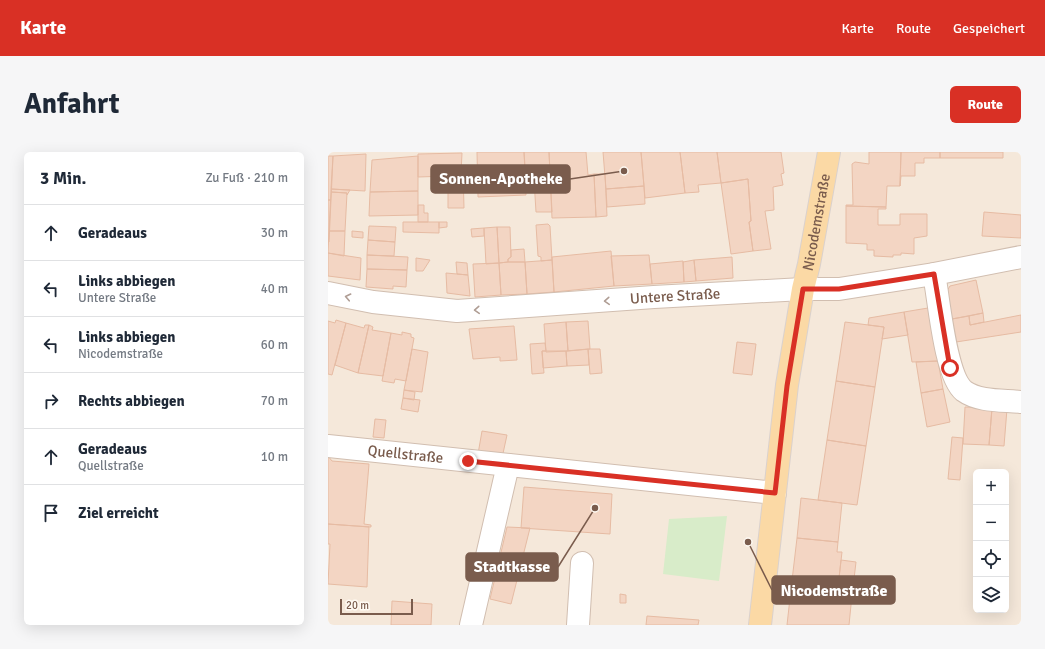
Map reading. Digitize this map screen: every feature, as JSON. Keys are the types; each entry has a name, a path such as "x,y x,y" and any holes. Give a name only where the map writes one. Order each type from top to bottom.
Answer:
{"main road":[{"name":"Nicodemstraße","path":"760,625 787,386 803,289 809,264 829,152"}],"street":[{"name":"Untere Straße","path":"328,293 373,302 457,311 716,294 803,289 839,289 934,274 1021,256"},
{"path":"934,274 950,368 957,383 965,391 977,397 1021,402"},
{"name":"Quellstraße","path":"328,446 775,493"},
{"path":"472,625 508,465"},
{"path":"578,625 582,563"}],"shaded area":[{"path":"328,152 1021,152 1021,625 328,625"}],"green space":[{"path":"727,516 719,581 663,574 669,519"}],"building":[{"path":"477,152 524,152 526,195 478,197"},
{"path":"524,152 549,152 552,212 536,212 534,180 526,180"},
{"path":"549,152 586,152 588,175 594,174 596,217 552,218"},
{"path":"603,152 641,152 644,186 606,189"},
{"path":"641,152 680,152 685,193 645,198"},
{"path":"680,152 717,152 721,183 698,185 699,192 685,193"},
{"path":"717,152 781,152 784,173 781,174 783,185 773,187 774,210 765,211 771,249 753,251 749,222 751,221 748,179 721,183"},
{"path":"869,152 901,152 900,186 887,186 886,207 846,206 853,205 852,164 855,162 869,164"},
{"path":"901,152 940,152 940,158 924,158 924,163 915,163 915,176 901,176 900,186"},
{"path":"940,152 1003,152 1003,158 940,158"},
{"path":"462,153 461,173 463,172 464,208 448,208 448,176 418,177 418,154"},
{"path":"366,154 365,191 331,189 333,156"},
{"path":"328,156 333,156 331,200 328,200"},
{"path":"418,156 418,191 370,192 372,160"},
{"path":"594,174 605,174 607,216 596,217"},
{"path":"748,179 751,221 749,222 753,251 731,254 721,183"},
{"path":"644,186 645,204 607,207 606,189"},
{"path":"331,189 350,190 347,195 347,193 331,192"},
{"path":"418,191 418,215 369,216 370,192"},
{"path":"331,192 347,193 345,231 329,231"},
{"path":"328,200 331,200 329,242 328,241"},
{"path":"418,205 424,205 424,213 428,213 428,222 418,222"},
{"path":"846,206 886,207 886,209 878,209 878,225 900,225 900,214 927,214 927,236 914,238 914,254 901,253 901,255 893,255 893,257 874,256 874,250 867,250 867,244 846,243"},
{"path":"984,212 1021,215 1021,238 982,236"},
{"path":"403,222 439,222 439,233 403,232"},
{"path":"439,222 447,222 447,227 439,228"},
{"path":"548,224 550,226 552,260 541,261 541,257 538,256 536,225"},
{"path":"369,226 396,227 395,242 368,240"},
{"path":"497,227 499,263 486,264 484,228"},
{"path":"497,227 510,227 511,257 508,259 508,262 499,263"},
{"path":"484,228 484,236 472,237 471,229"},
{"path":"329,231 345,231 344,256 328,253"},
{"path":"352,231 363,232 363,238 352,237"},
{"path":"368,240 395,242 394,256 367,255"},
{"path":"524,249 525,262 508,262 508,259 511,257 511,250"},
{"path":"611,251 614,286 554,292 552,257"},
{"path":"328,253 361,258 360,280 328,276"},
{"path":"367,255 408,257 407,270 367,269"},
{"path":"649,255 652,284 614,286 611,256"},
{"path":"732,257 733,278 696,281 694,260"},
{"path":"416,258 430,260 423,271 416,271"},
{"path":"552,260 554,292 527,294 525,262"},
{"path":"694,260 696,281 684,282 683,262"},
{"path":"683,261 684,282 652,284 650,264"},
{"path":"456,262 467,263 468,275 457,274"},
{"path":"525,262 527,294 501,295 499,263"},
{"path":"499,263 501,295 475,297 473,264"},
{"path":"367,269 407,270 406,287 393,286 393,289 366,287"},
{"path":"446,273 468,275 470,296 447,293"},
{"path":"976,280 983,313 952,319 947,291 950,286"},
{"path":"928,308 938,361 912,362 904,312"},
{"path":"904,312 908,335 882,339 884,327 868,325 869,318"},
{"path":"983,313 984,322 970,325 969,316"},
{"path":"1021,315 1021,332 956,342 952,319 969,316 970,325"},
{"path":"336,320 346,323 332,375 328,374 328,321 335,323"},
{"path":"588,321 590,349 568,351 566,322"},
{"path":"566,322 568,351 546,352 544,324"},
{"path":"845,322 884,327 875,387 836,381"},
{"path":"346,323 364,328 365,325 369,325 358,373 335,365"},
{"path":"369,325 373,327 372,330 391,333 383,376 358,373"},
{"path":"514,326 517,360 500,361 500,357 473,359 469,329"},
{"path":"402,332 411,334 411,337 414,338 406,381 395,379 394,383 382,381 391,333 402,335"},
{"path":"737,342 756,344 752,375 733,373"},
{"path":"545,343 546,351 542,351 544,373 532,374 530,344"},
{"path":"412,349 428,352 422,392 404,390"},
{"path":"588,349 589,365 567,366 566,351"},
{"path":"588,349 600,349 602,373 590,374"},
{"path":"542,351 566,351 567,366 543,368"},
{"path":"938,361 943,389 921,393 916,362"},
{"path":"836,381 875,387 866,446 827,440"},
{"path":"943,389 950,422 927,427 921,393"},
{"path":"404,390 415,392 414,400 403,398"},
{"path":"403,398 420,400 418,412 401,409"},
{"path":"965,407 992,408 989,445 963,444"},
{"path":"992,408 1007,409 1004,446 989,445"},
{"path":"375,419 386,420 384,438 373,437"},
{"path":"482,431 507,435 502,458 478,454"},
{"path":"952,437 963,438 960,480 948,479"},
{"path":"827,440 866,446 857,505 818,500"},
{"path":"328,456 332,461 369,464 364,524 371,525 371,527 328,524"},
{"path":"524,487 612,494 610,534 521,528"},
{"path":"801,498 842,503 838,542 797,538"},
{"path":"328,524 369,527 367,587 328,584 330,544 328,544"},
{"path":"507,527 530,528 511,604 490,599"},
{"path":"797,538 838,542 837,552 842,552 839,578 854,579 852,595 791,589"},
{"path":"841,560 856,562 854,579 839,578"},
{"path":"791,589 852,595 849,625 787,625"},
{"path":"620,594 626,595 626,603 620,603"},
{"path":"392,601 432,604 431,625 391,625"},
{"path":"647,616 699,620 698,625 646,625"}],"place":[{"name":"Sonnen-Apotheke","path":"624,171"},
{"name":"Stadtkasse","path":"595,508"},
{"name":"Nicodemstraße","path":"748,542"}],"route":[{"path":"468,461 775,493 787,386 803,289 839,289 934,274 950,368"}]}
